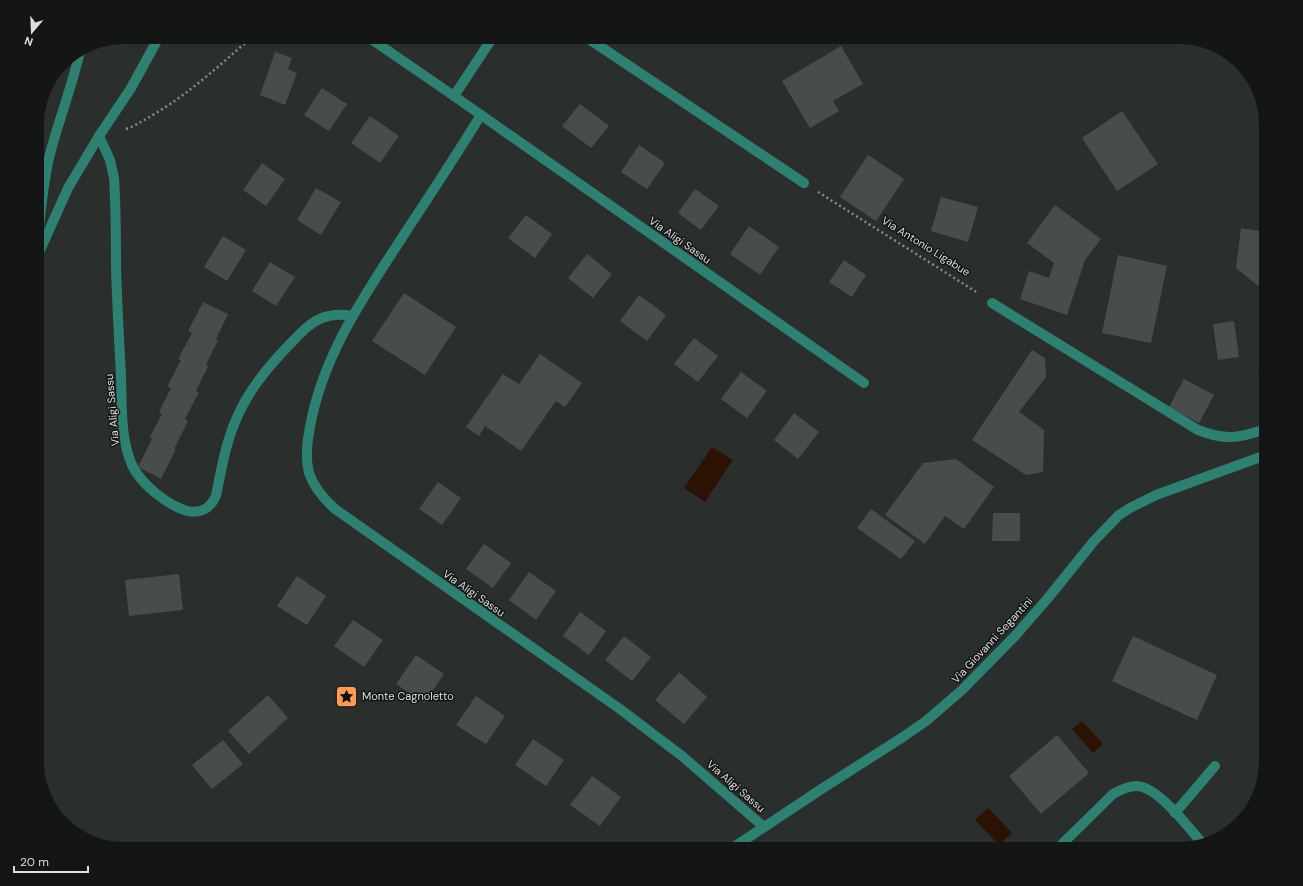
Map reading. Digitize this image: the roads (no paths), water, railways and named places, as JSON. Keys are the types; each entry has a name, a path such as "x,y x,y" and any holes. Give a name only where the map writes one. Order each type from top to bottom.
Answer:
{"street":[{"path":"44,242 64,195 76,172 131,88 156,44"},
{"name":"Via Aligi Sassu","path":"378,44 864,383"},
{"path":"454,96 488,44"},
{"path":"596,44 804,183"},
{"path":"44,187 56,134 78,58"},
{"name":"Via Aligi Sassu","path":"481,115 352,316 339,341 324,376 311,417 307,448 308,464 312,479 320,494 345,517 648,730 682,756 764,827"},
{"name":"Via Aligi Sassu","path":"99,136 110,160 114,178 120,356 125,440 135,471 147,484 167,500 188,511 199,512 209,507 216,496 223,459 231,433 241,409 254,386 273,362 310,325 328,316 343,314 352,316"},
{"path":"992,303 1198,430 1219,437 1230,438 1259,431"},
{"name":"Via Giovanni Segantini","path":"742,842 903,736 926,720 962,690 1015,636 1094,541 1119,515 1156,495 1259,458"},
{"path":"1175,813 1214,766"},
{"path":"1064,842 1107,799 1120,790 1137,786 1154,792 1199,839"}],"place":[{"name":"Monte Cagnoletto","path":"347,696"}]}
